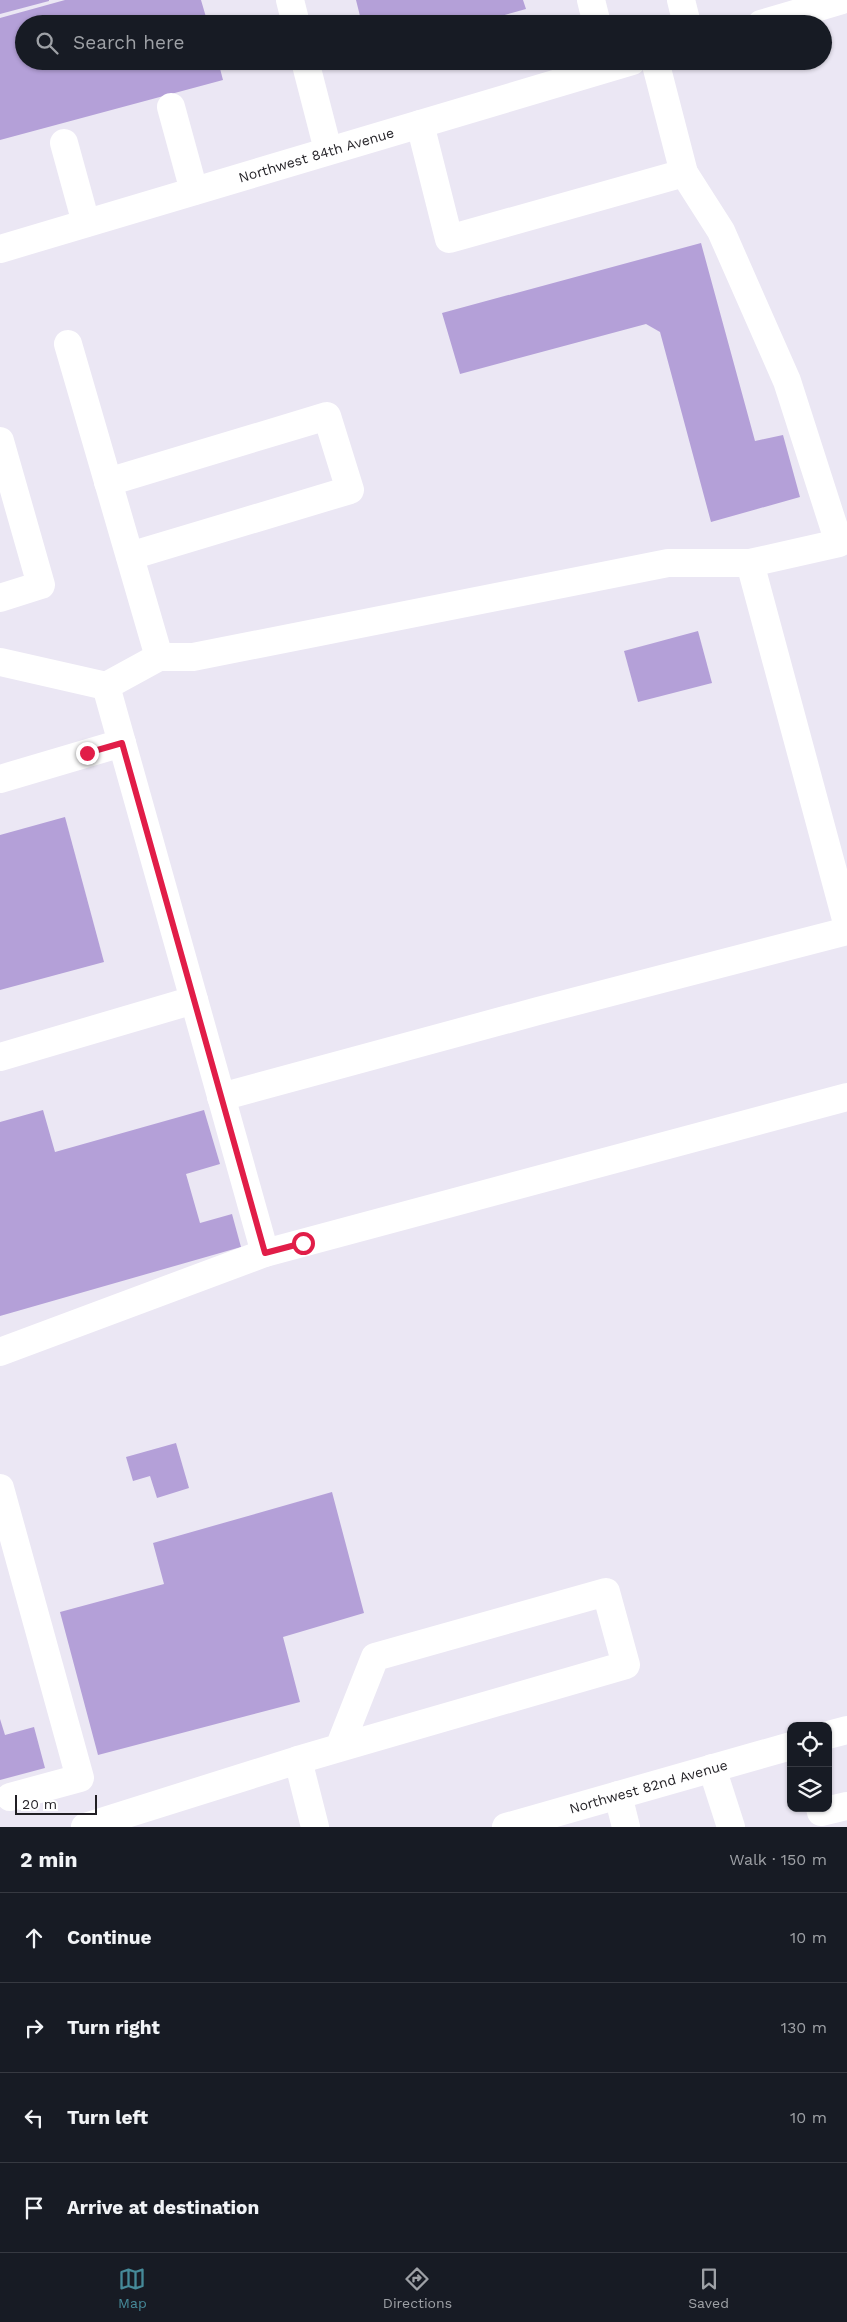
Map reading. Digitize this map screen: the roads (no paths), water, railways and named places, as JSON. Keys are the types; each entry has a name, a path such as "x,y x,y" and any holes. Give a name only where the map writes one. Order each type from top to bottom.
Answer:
{"street":[{"path":"290,0 294,15"},
{"path":"591,0 595,15"},
{"path":"680,0 685,15"},
{"path":"768,15 842,0"},
{"path":"307,70 328,150"},
{"name":"Northwest 84th Avenue","path":"0,249 596,70"},
{"path":"0,662 106,686 159,657 192,657 668,563 750,563 839,543 787,381 721,231 684,173 657,70"},
{"path":"171,107 194,191"},
{"path":"420,124 449,239 684,173"},
{"path":"64,143 86,223"},
{"path":"68,344 159,657"},
{"path":"108,482 327,416 350,490 130,556"},
{"path":"0,441 41,585 0,598"},
{"path":"750,563 847,923"},
{"path":"106,686 265,1253"},
{"path":"0,779 122,743"},
{"path":"221,1097 528,1013 847,931"},
{"path":"0,1057 194,1000"},
{"path":"0,1352 265,1253 847,1097"},
{"path":"0,1488 80,1778 10,1797"},
{"path":"85,1827 298,1760 626,1665 606,1592 375,1657 339,1748"},
{"path":"832,1734 847,1730"},
{"name":"Northwest 82nd Avenue","path":"510,1826 787,1747"},
{"path":"298,1760 315,1827"},
{"path":"712,1768 731,1827"},
{"path":"618,1795 626,1827"},
{"path":"832,1809 847,1806"}]}
